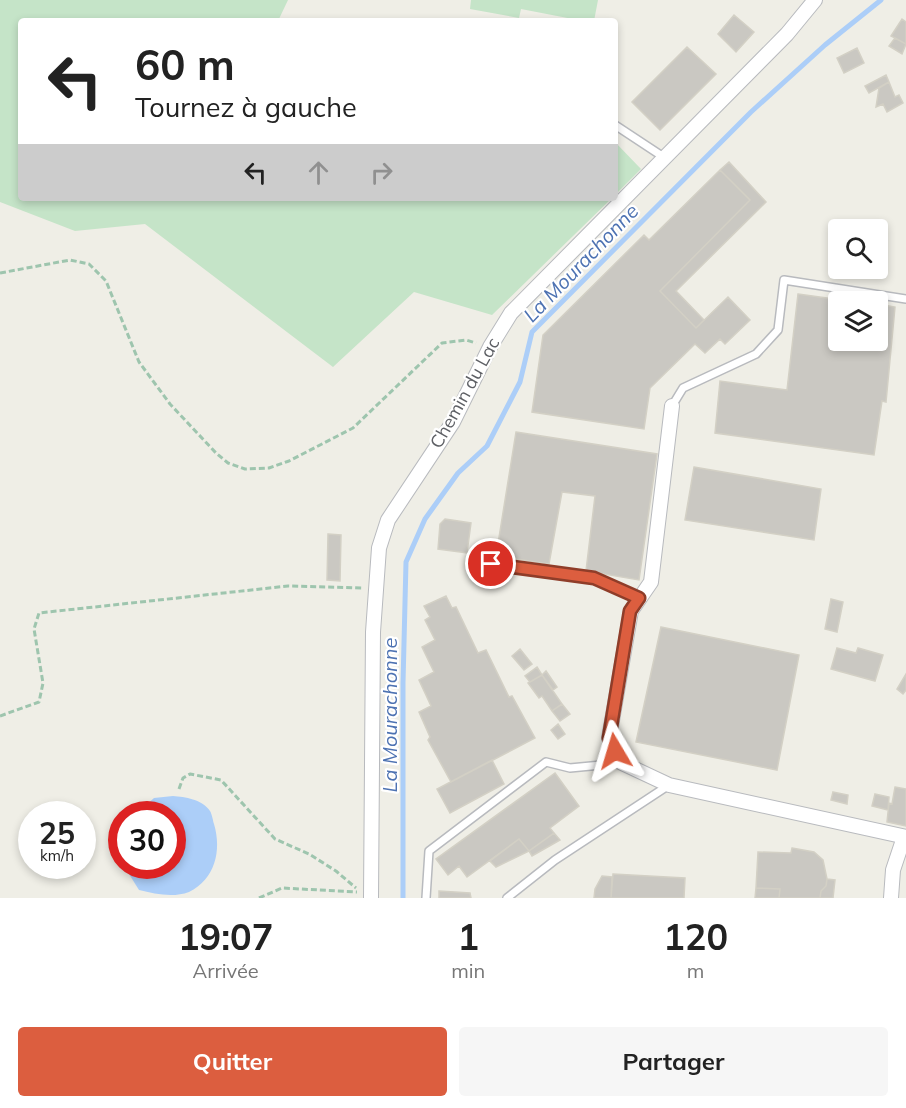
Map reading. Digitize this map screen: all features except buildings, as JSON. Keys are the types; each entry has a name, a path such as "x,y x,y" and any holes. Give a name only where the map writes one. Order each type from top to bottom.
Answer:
{"street":[{"name":"Chemin du Lac","path":"366,895 376,588 379,548 388,520 453,422 490,347 511,313 787,34 815,0"},
{"path":"672,406 651,582 630,611 609,738 622,763 669,785 905,837 893,870 891,898"}],"lane":[{"path":"618,127 665,158"},
{"path":"672,406 683,388 756,354 778,330 784,280 906,299"},
{"path":"471,561 594,578 639,598"},
{"path":"426,898 429,851 546,762 570,768 622,763"},
{"path":"507,898 555,860 669,785"}],"path":[{"path":"0,273 70,260 88,264 106,281 139,362 170,404 216,453 228,463 245,469 269,468 289,461 353,428 442,343 466,340 490,347"},
{"path":"0,716 39,702 43,683 34,629 39,613 288,586 376,588"},
{"path":"179,789 183,778 190,774 220,780 275,839 309,854 336,871 366,895"},
{"path":"259,898 282,888 366,895"}],"green space":[{"path":"0,0 288,0 279,18 18,18 18,201 609,201 492,315 414,292 333,367 145,224 75,231 0,202"},
{"path":"471,0 598,0 595,18 568,18 521,9 519,18 470,9"},
{"path":"618,145 641,169 618,192"}],"water":[{"path":"173,796 198,801 207,807 212,816 217,844 214,863 205,880 189,892 170,895 139,890 132,879 186,879 186,801 151,801 154,798"}],"waterway":[{"name":"La Mourachonne","path":"403,898 403,683 406,562 425,519 458,473 487,446 520,382 532,332 751,112 825,45 881,0"}],"route":[{"path":"491,564 594,578 639,598 630,611 609,738 615,751"}]}
